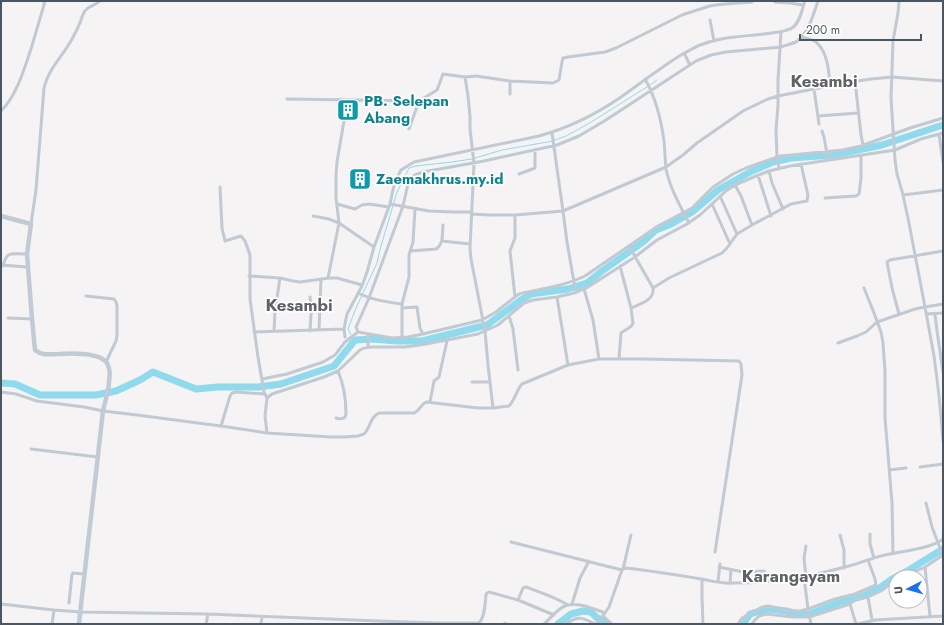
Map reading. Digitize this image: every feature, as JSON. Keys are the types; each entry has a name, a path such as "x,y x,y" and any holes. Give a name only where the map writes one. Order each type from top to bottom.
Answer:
{"main road":[{"path":"1,216 31,224 27,254 27,267 35,350 40,354 80,354 93,356 102,359 108,365 109,382 98,457 79,624"}],"street":[{"path":"1,111 13,95 20,79 45,1"},
{"path":"31,224 36,190 44,88 46,80 70,42 84,12 100,1"},
{"path":"345,337 344,329 347,314 359,294 374,247 391,205 394,185 401,170 406,166 414,162 552,134 580,122 601,110 646,80 669,62 698,46 735,36 781,32 794,28 798,22 805,1"},
{"path":"357,332 356,327 402,206 408,184 410,179 415,175 423,172 535,150 579,136 696,61 711,55 726,52 781,46 796,41 801,37 811,22 818,1"},
{"path":"898,1 898,13 893,41 891,98 897,174 903,195 925,307 931,314 937,331 943,372"},
{"path":"287,99 419,101 437,90 443,74 476,76 510,81 552,83 559,80 564,58 605,52 616,48 693,11 710,6 752,2"},
{"path":"775,2 803,5"},
{"path":"710,20 714,41"},
{"path":"779,167 777,158 776,130 781,32"},
{"path":"801,37 811,39 818,44 824,54 830,86"},
{"path":"684,53 690,65"},
{"path":"465,76 473,162 470,244 471,260 485,330 493,408"},
{"path":"337,204 355,209 362,205 369,204 489,215 515,215 563,211 666,167 743,111 768,99 855,81 892,77 943,81"},
{"path":"646,80 655,100 662,128 666,167 673,189 688,221"},
{"path":"510,81 510,94"},
{"path":"855,81 863,145"},
{"path":"814,89 819,124"},
{"path":"410,129 419,101"},
{"path":"818,116 858,113"},
{"path":"357,332 385,338 402,338 483,321 515,296 526,292 574,282 585,276 629,248 663,223 692,208 713,188 733,174 777,158 791,155 827,153 863,145 893,133 943,118"},
{"path":"328,278 339,223 335,187 336,169 344,121"},
{"path":"822,131 828,160"},
{"path":"267,398 272,394 338,371 360,350 368,346 405,347 447,341 478,334 498,325 524,304 533,300 556,297 584,289 658,240 700,215 720,196 735,185 779,167 895,150 921,139 941,133 943,162"},
{"path":"552,134 567,242 577,291"},
{"path":"519,174 535,168 535,150"},
{"path":"825,198 856,196 859,194 861,155"},
{"path":"653,288 669,278 722,253 737,234 752,225 791,204 808,200 801,164"},
{"path":"769,171 776,194 783,209"},
{"path":"758,175 771,216"},
{"path":"735,185 741,196 752,225"},
{"path":"220,187 221,221 225,241 241,236 244,238 250,255 250,299 264,393 267,398 265,416 267,433"},
{"path":"903,195 943,190"},
{"path":"720,196 737,234"},
{"path":"712,204 730,244"},
{"path":"402,338 402,306 409,277 408,261 413,242 415,209"},
{"path":"515,215 515,238 510,251 515,296"},
{"path":"313,216 339,223 374,247"},
{"path":"410,251 436,249 440,246 442,241 442,225"},
{"path":"442,241 470,244"},
{"path":"629,248 653,288 654,293 652,297 632,308"},
{"path":"899,314 887,262 890,260 943,251"},
{"path":"27,254 8,255 2,265 27,267"},
{"path":"619,359 621,333 630,328 633,323 632,308 620,266"},
{"path":"250,276 280,278 300,282 337,278 362,285"},
{"path":"274,332 275,312 280,278"},
{"path":"319,330 321,279"},
{"path":"864,288 881,332 883,343 885,371 884,418 892,503 893,553"},
{"path":"584,289 593,320 599,359"},
{"path":"359,294 379,301 402,306 418,307 420,328 423,334"},
{"path":"86,296 114,299 116,302 116,341 106,362"},
{"path":"310,297 312,310 310,331"},
{"path":"556,297 568,365"},
{"path":"838,343 866,332 877,322 915,309 943,304"},
{"path":"931,314 943,313"},
{"path":"931,314 943,441"},
{"path":"509,316 513,329 518,370"},
{"path":"8,318 32,319"},
{"path":"254,332 344,329"},
{"path":"263,381 323,362 335,355 357,332"},
{"path":"368,335 368,346"},
{"path":"430,402 434,381 439,377 447,341"},
{"path":"1,392 16,394 37,401 267,433 331,437 358,436 364,434 369,427 371,420 377,414 414,413 417,412 423,403 430,402 478,408 509,406 511,405 518,388 522,384 568,365 599,359 739,361 741,364 742,375 715,552"},
{"path":"336,418 344,418 346,414 345,394 342,380 338,371"},
{"path":"472,382 490,382"},
{"path":"221,426 232,393 264,393"},
{"path":"31,449 98,457"},
{"path":"920,467 943,464"},
{"path":"889,470 906,468"},
{"path":"921,569 943,555 926,503"},
{"path":"870,534 870,544 874,558"},
{"path":"566,624 579,618 584,618 596,623 603,616 609,607 622,569 631,535"},
{"path":"840,535 844,547 844,568"},
{"path":"511,542 622,569 628,568 730,583 765,582 805,577 844,568 893,553 939,544 943,539"},
{"path":"806,546 804,558 805,577 811,624"},
{"path":"738,624 742,618 762,607 768,606 788,611 809,613 826,602 856,594 876,585 868,560"},
{"path":"570,605 580,578 589,561"},
{"path":"718,582 719,565 743,572 764,571 765,582"},
{"path":"925,567 930,616"},
{"path":"730,583 732,570"},
{"path":"69,603 72,574 84,574"},
{"path":"702,579 703,624"},
{"path":"752,624 759,616 766,614 793,617 850,604 881,591 888,586"},
{"path":"518,600 522,589 526,587 544,593 570,605"},
{"path":"1,604 54,610 479,623 482,621 486,596 488,592 492,592 518,600 554,615"},
{"path":"868,597 872,620"},
{"path":"850,604 857,624 872,620 943,616"},
{"path":"544,624 561,608 570,605 585,606 603,616 612,624"},
{"path":"52,624 54,610"},
{"path":"206,624 208,614"},
{"path":"261,624 262,617"}],"waterway":[{"path":"650,85 657,80"},
{"path":"475,158 502,150 553,141 566,136 647,87"},
{"path":"1,383 15,384 40,395 96,395 116,391 153,372 196,389 218,387 258,387 281,384 334,366 355,340 373,339 422,341 487,325 531,294 568,289 587,283 643,242 656,230 671,224 692,212 718,190 752,171 773,162 791,158 833,155 882,145 943,125"},
{"path":"351,335 348,329 377,263 397,192 409,168 472,159"},
{"path":"743,624 750,614 760,611 770,609 798,614 810,614 840,602 863,596 878,589 943,549"},
{"path":"558,624 571,614 583,611 591,612 607,624"}],"place":[{"name":"PB. Selepan Abang","path":"348,110"},
{"name":"Zaemakhrus.my.id","path":"360,179"}],"district":[{"name":"Kesambi","path":"824,81"},
{"name":"Kesambi","path":"299,305"},
{"name":"Karangayam","path":"791,576"}]}
